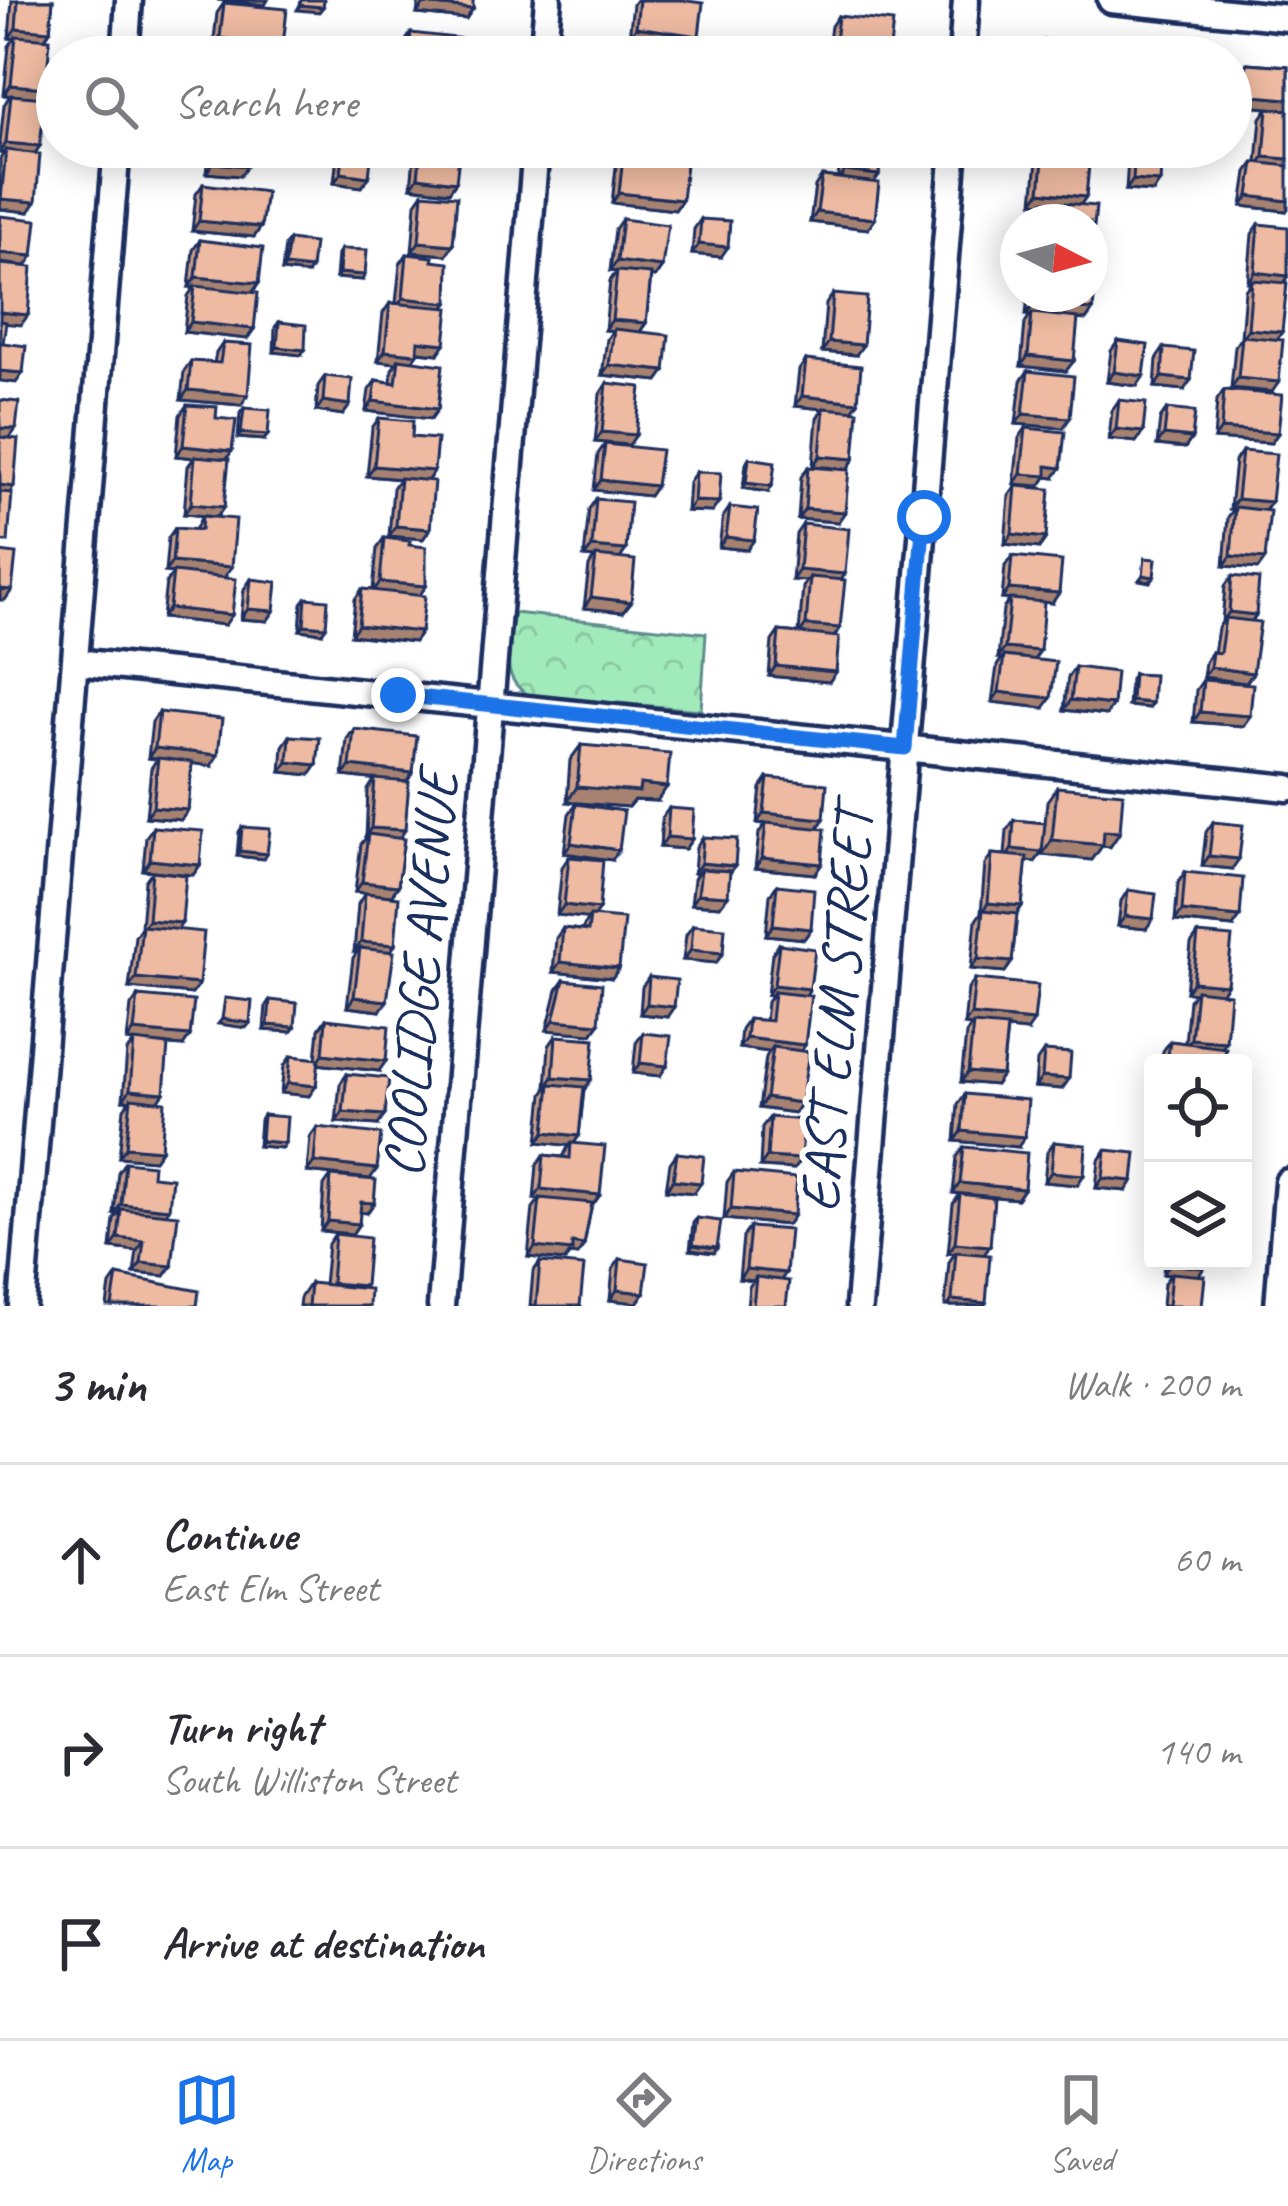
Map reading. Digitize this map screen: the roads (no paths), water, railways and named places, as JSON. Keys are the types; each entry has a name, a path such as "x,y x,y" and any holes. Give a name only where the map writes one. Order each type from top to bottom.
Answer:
{"street":[{"path":"126,36 129,0"},
{"path":"545,36 548,0"},
{"path":"963,36 966,0"},
{"path":"1111,0 1288,18"},
{"path":"22,1306 115,168"},
{"name":"COOLIDGE AVENUE","path":"440,1306 534,168"},
{"name":"EAST ELM STREET","path":"859,1306 952,168"},
{"path":"75,662 1288,788"},
{"path":"1278,1306 1288,1182"}]}
